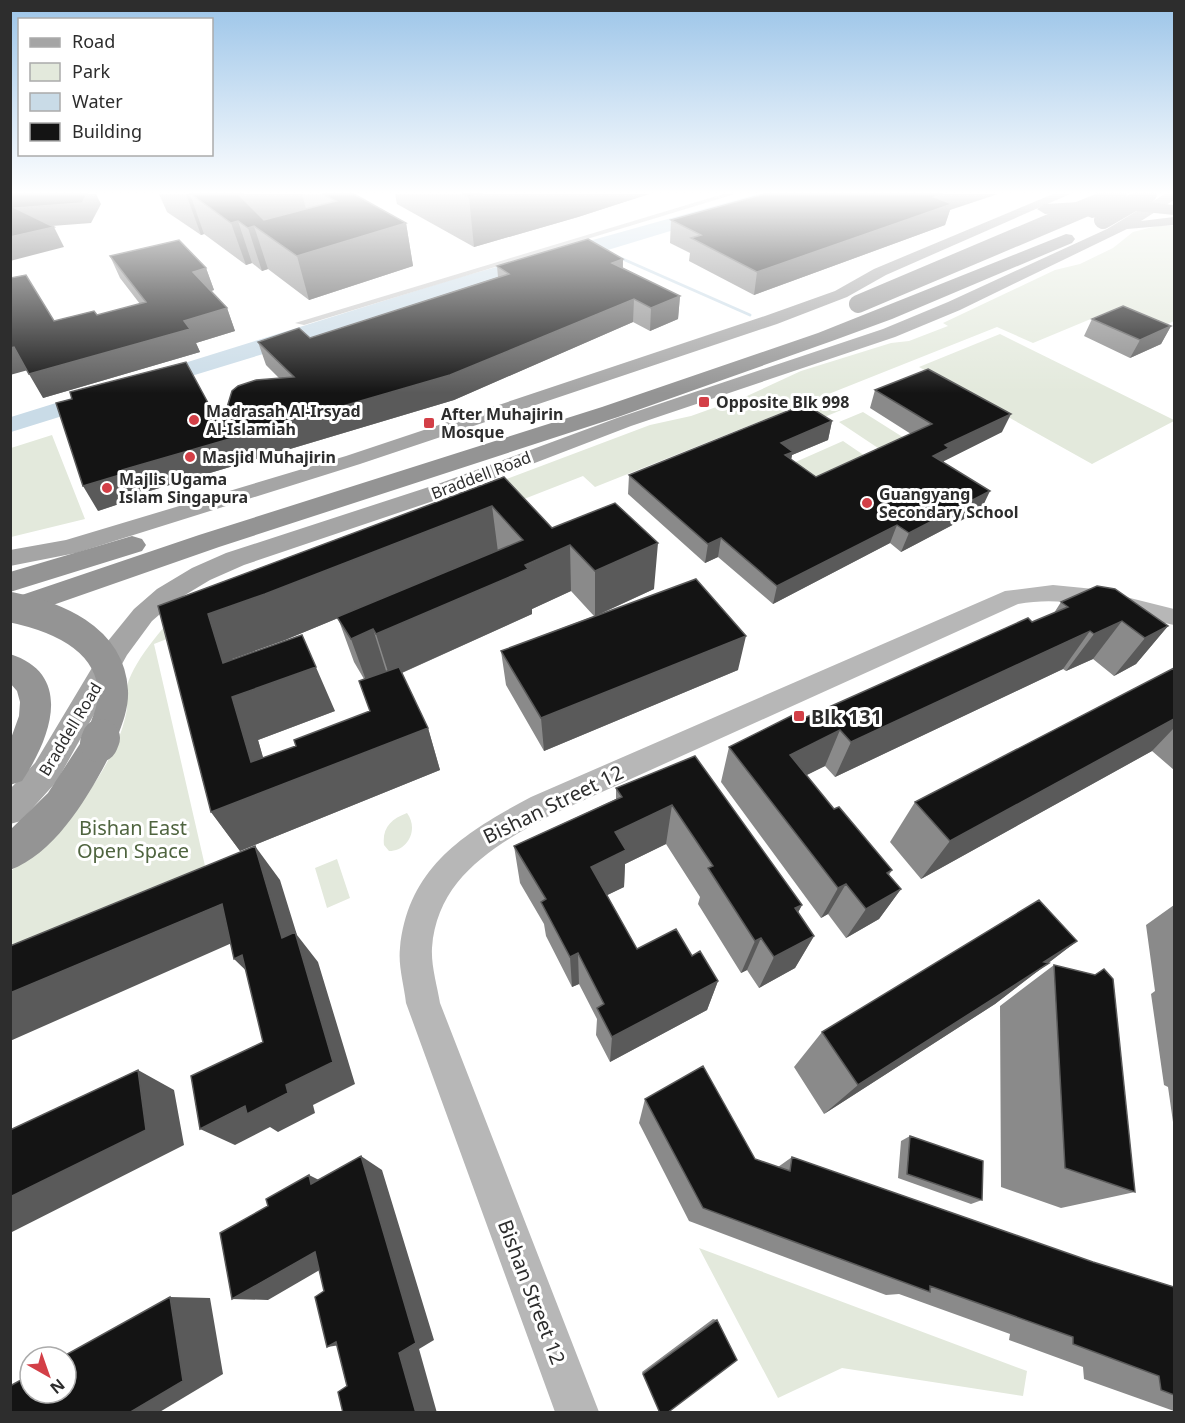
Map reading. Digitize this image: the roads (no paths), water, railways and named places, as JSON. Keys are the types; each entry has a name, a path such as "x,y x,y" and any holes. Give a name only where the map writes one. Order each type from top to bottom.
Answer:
{"highway":[{"name":"Braddell Road","path":"10,582 319,489 849,299 948,260"},
{"path":"580,420 600,407 873,309 984,260"},
{"path":"624,422 992,276 1023,260"},
{"name":"Braddell Road","path":"10,609 209,541 890,317"},
{"name":"Braddell Road","path":"10,597 209,541"},
{"path":"10,567 68,547"},
{"path":"10,609 58,620 76,629 94,645 107,669 113,691 108,718 99,743 79,783 39,830 10,854"},
{"path":"10,666 28,680 35,694 36,716 32,736 10,771"}],"main road":[{"name":"Braddell Road","path":"10,558 68,547 500,412 849,299 880,272 907,260"},
{"path":"849,299 891,276 927,260"},
{"name":"Braddell Road","path":"10,811 46,772 117,648 143,615 166,596 201,574 235,559 446,489 624,422 889,333 1049,260"}],"street":[{"path":"300,323 500,260"},
{"name":"Bishan Street 12","path":"577,1413 423,1003 416,950 422,913 437,882 457,858 483,837 541,806 1013,597 1028,594 1073,594 1174,617"}],"water":[{"path":"520,260 572,260 11,432 11,417"}],"waterway":[{"path":"626,260 750,315"}],"place":[{"name":"Opposite Blk 998","path":"704,402"},
{"name":"Madrasah Al-Irsyad Al-Islamiah","path":"194,420"},
{"name":"After Muhajirin Mosque","path":"429,423"},
{"name":"Masjid Muhajirin","path":"190,457"},
{"name":"Majlis Ugama Islam Singapura","path":"107,488"},
{"name":"Guangyang Secondary School","path":"867,503"},
{"name":"Blk 131","path":"799,716"}],"park label":[{"name":"Bishan East Open Space","path":"133,838"}]}
